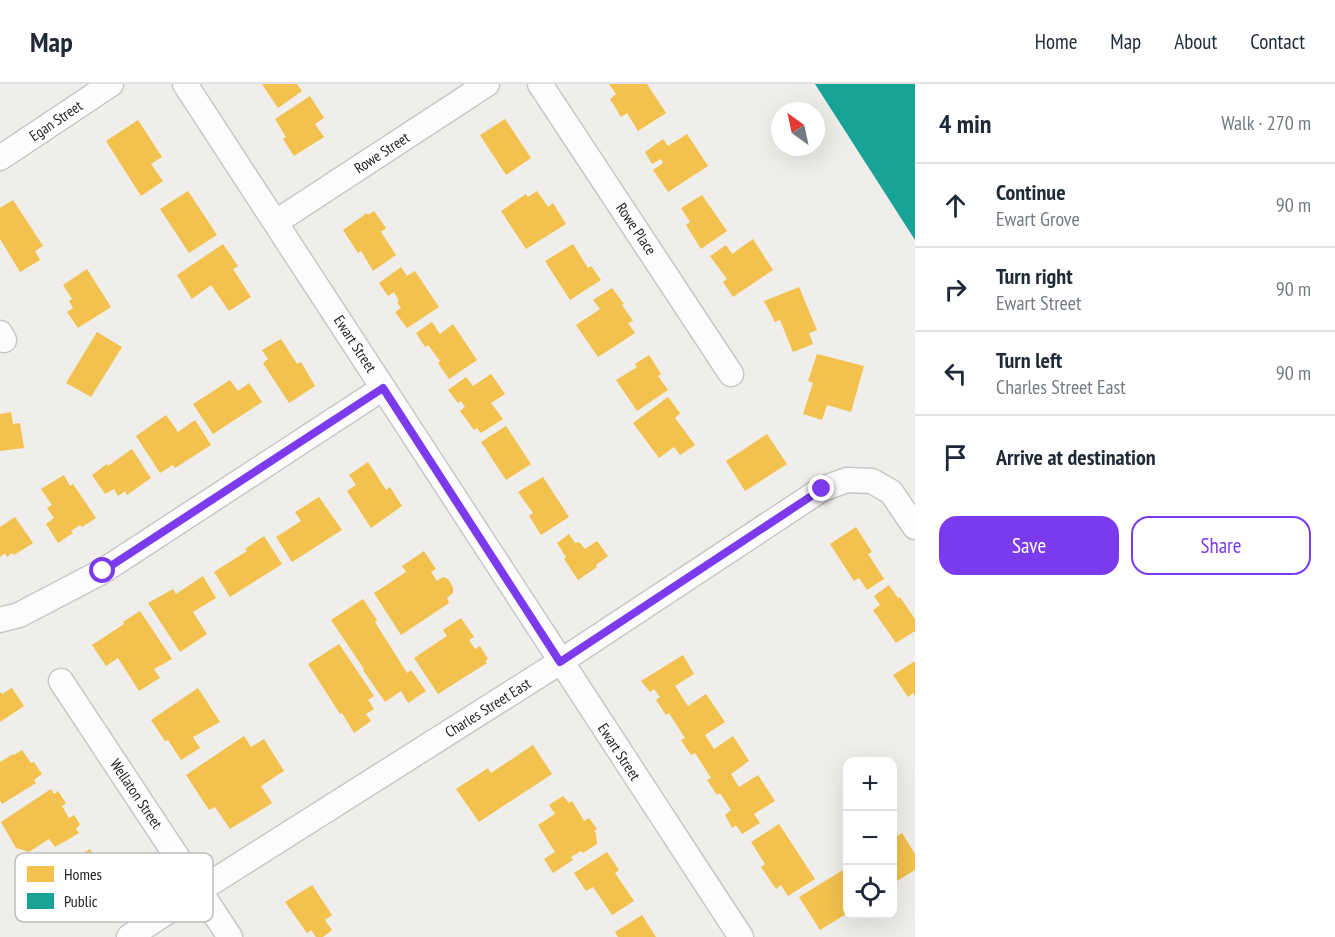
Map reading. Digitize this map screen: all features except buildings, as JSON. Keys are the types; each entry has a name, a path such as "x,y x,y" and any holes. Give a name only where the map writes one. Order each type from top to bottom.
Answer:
{"street":[{"name":"Egan Street","path":"0,158 111,84"},
{"name":"Ewart Street","path":"185,84 741,937"},
{"name":"Rowe Street","path":"276,222 487,84"},
{"name":"Rowe Place","path":"540,84 731,374"},
{"path":"0,620 19,615 103,571 383,388"},
{"name":"Charles Street East","path":"213,882 560,662 822,489 847,480 872,481 891,492 915,527"},
{"name":"Wellaton Street","path":"61,681 175,853"},
{"name":"Wellaton Street","path":"213,910 230,937"},
{"name":"Charles Street East","path":"129,937 152,922"}],"route":[{"path":"103,571 383,388 560,662 822,489"}]}
